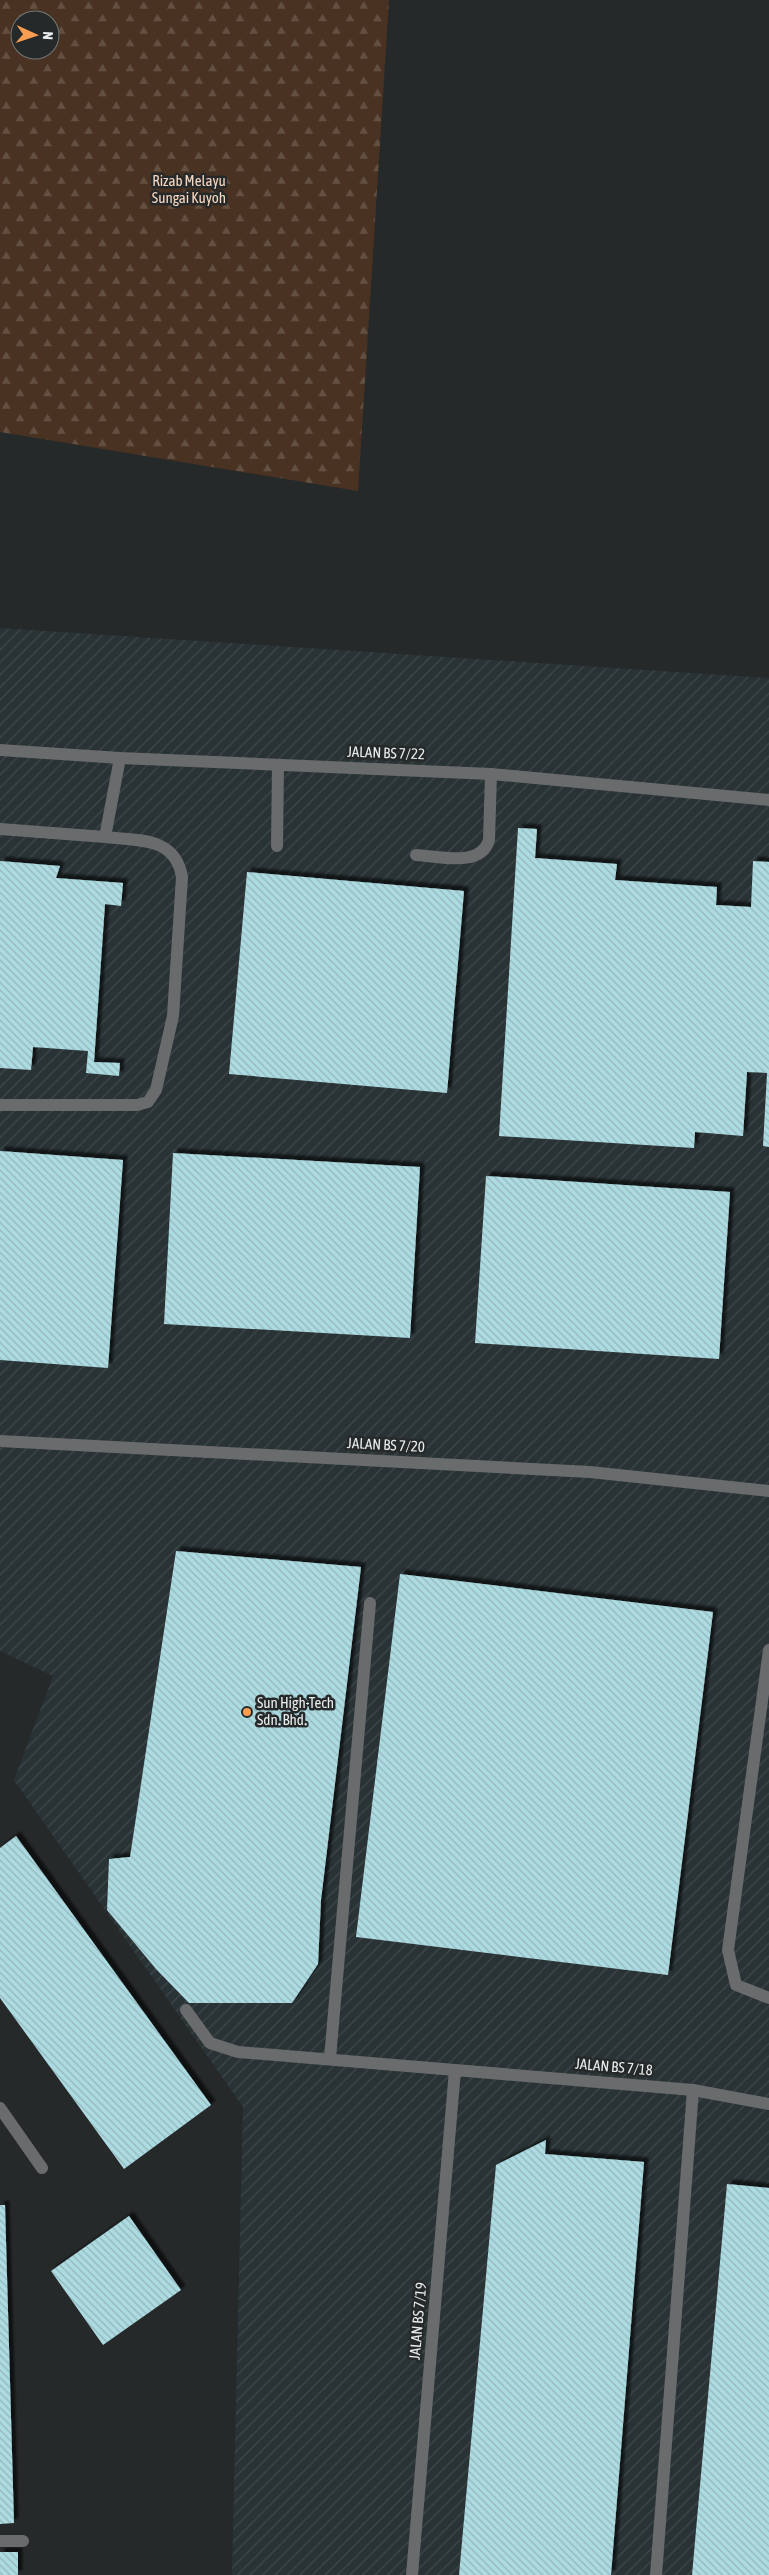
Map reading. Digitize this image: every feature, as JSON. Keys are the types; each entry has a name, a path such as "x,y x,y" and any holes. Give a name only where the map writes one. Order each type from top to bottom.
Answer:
{"street":[{"name":"JALAN BS 7/22","path":"0,750 120,758 491,774 769,800"},
{"path":"105,837 120,758"},
{"path":"277,846 278,765"},
{"path":"416,855 470,858 479,856 486,849 491,774"},
{"path":"0,829 105,837 153,843 164,847 180,864 182,877 173,1016 156,1090 148,1102 137,1105 0,1105"},
{"name":"JALAN BS 7/20","path":"0,1441 590,1472 769,1491"},
{"path":"330,2058 370,1603"},
{"path":"769,1650 728,1950 736,1985 769,1998"},
{"name":"JALAN BS 7/18","path":"186,2010 210,2043 238,2052 330,2058 693,2090 769,2104"},
{"name":"JALAN BS 7/19","path":"412,2575 455,2070"},
{"path":"656,2575 693,2090"},
{"path":"0,2108 42,2168"},
{"path":"0,2541 23,2541"}],"shaded area":[{"path":"0,628 769,678 769,2575 232,2575 243,2107 14,1780 53,1676 0,1651"}],"green space":[{"name":"Rizab Melayu Sungai Kuyoh","path":"0,0 389,0 358,491 0,432"}],"building":[{"path":"518,828 537,829 535,858 617,864 615,880 717,887 716,905 751,907 753,861 769,862 769,1147 763,1146 767,1073 747,1072 743,1136 695,1132 694,1148 499,1136"},
{"path":"0,861 60,866 56,878 123,883 121,906 105,904 94,1062 120,1063 119,1076 86,1073 88,1051 33,1047 31,1070 0,1068"},
{"path":"247,872 464,891 447,1093 229,1074"},
{"path":"0,1151 123,1160 108,1368 0,1360"},
{"path":"173,1153 420,1167 410,1338 164,1324"},
{"path":"486,1176 730,1192 719,1359 475,1343"},
{"name":"Sun High-Tech Sdn. Bhd.","path":"176,1551 361,1567 321,1900 318,1964 292,2003 189,2003 156,1969 107,1910 109,1859 130,1857"},
{"path":"400,1574 713,1612 668,1975 356,1937"},
{"path":"16,1836 211,2105 124,2169 0,1998 0,1848"},
{"path":"546,2140 545,2154 644,2162 611,2575 459,2575 496,2165"},
{"path":"727,2184 769,2188 769,2575 692,2575"},
{"path":"0,2205 5,2205 14,2523 0,2524"},
{"path":"129,2216 181,2290 103,2345 51,2271"},
{"path":"0,2552 18,2552 18,2575 0,2575"}],"place":[{"name":"Sun High-Tech Sdn. Bhd.","path":"247,1712"}]}
